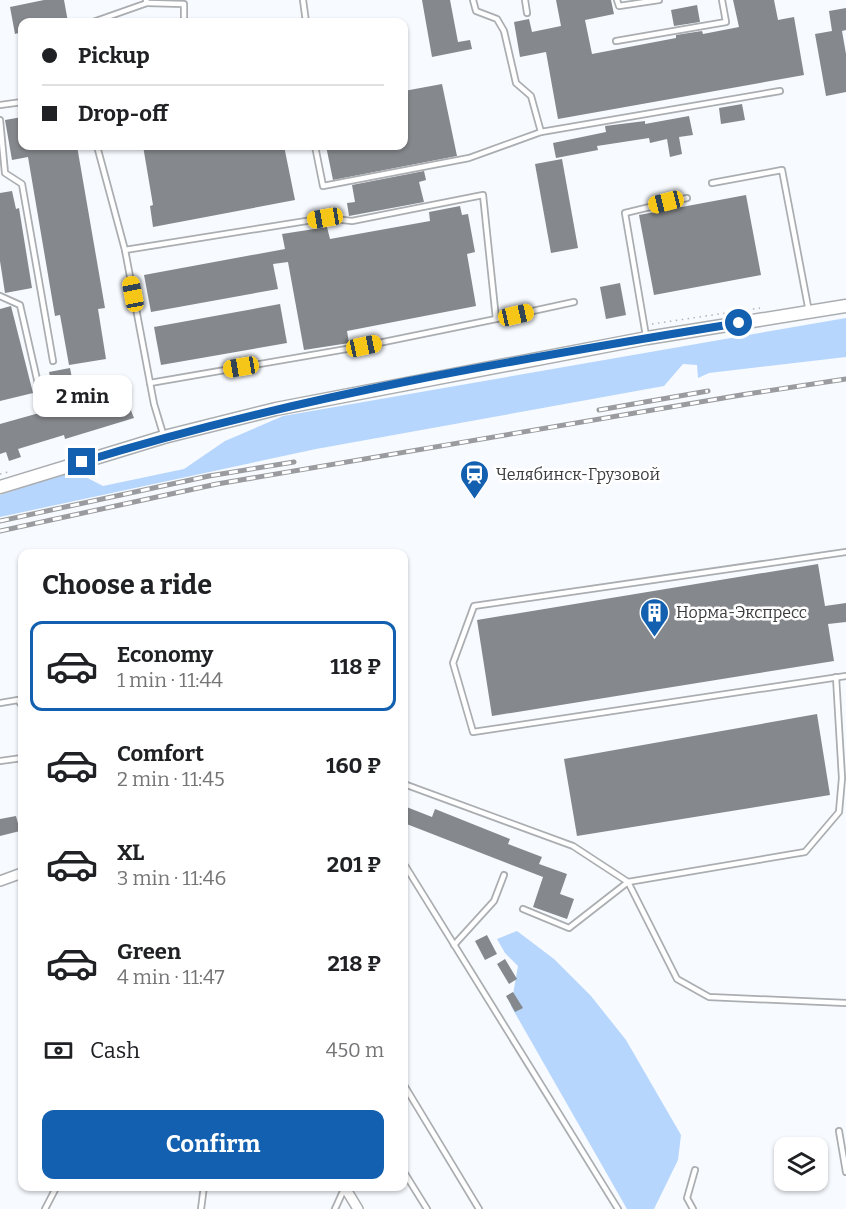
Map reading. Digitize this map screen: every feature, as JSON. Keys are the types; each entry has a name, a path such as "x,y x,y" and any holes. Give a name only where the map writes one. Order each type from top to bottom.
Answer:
{"street":[{"path":"0,487 164,437 311,402 647,338 846,306"},
{"path":"0,881 18,874"},
{"path":"347,1191 358,1209"}],"lane":[{"path":"303,0 305,18"},
{"path":"473,0 476,11 497,19 504,31 516,83 531,96 541,132"},
{"path":"525,0 527,13"},
{"path":"616,0 619,6 659,0"},
{"path":"616,41 726,22 722,0"},
{"path":"111,18 147,1 184,4 184,18"},
{"path":"316,150 323,186 469,158 541,132 780,91"},
{"path":"0,105 18,103"},
{"path":"0,120 5,173 22,184 53,361"},
{"path":"98,150 124,250 150,383 164,437"},
{"path":"712,183 782,171 809,312"},
{"path":"124,250 325,218 352,221 483,195 496,319"},
{"path":"647,338 625,213 687,198"},
{"path":"0,296 20,305 42,396"},
{"path":"150,383 364,346 574,302"},
{"path":"846,552 474,606 453,663 473,732 846,675"},
{"path":"524,909 569,928 628,882 805,852 839,812 842,778 837,677"},
{"path":"0,703 18,700"},
{"path":"0,761 18,759"},
{"path":"408,785 573,846 628,882 677,979 710,997 846,1003"},
{"path":"408,870 618,1209"},
{"path":"454,945 494,901 504,874"},
{"path":"408,1092 479,1209"},
{"path":"839,1131 846,1172"},
{"path":"693,1209 687,1198 695,1170"},
{"path":"408,1178 427,1209"},
{"path":"45,1209 54,1191"},
{"path":"201,1209 203,1191"},
{"path":"335,1209 342,1191"}],"shaded area":[{"path":"846,318 846,357 709,373 698,378 697,365 683,364 664,386 316,449 0,517 0,495 74,471 103,486 184,469 225,441 283,416"},
{"path":"517,931 554,959 591,996 626,1040 681,1135 678,1160 654,1209 627,1209 511,1006 518,966 505,953 497,939"}],"building":[{"path":"44,0 64,0 67,18 18,18 18,33 15,34 10,7"},
{"path":"422,0 450,0 458,42 470,40 472,49 432,57"},
{"path":"556,0 611,0 614,14 585,20 592,54 676,38 676,35 702,31 703,34 739,27 733,0 774,0 778,20 794,17 804,75 558,119 546,52 520,57 514,22 529,19 532,32 561,26"},
{"path":"697,5 700,22 674,26 671,10"},
{"path":"846,8 846,30 842,31 846,54 846,92 826,96 815,34 832,31 829,11"},
{"path":"442,84 457,156 333,180 327,150 408,150 408,90"},
{"path":"742,104 745,120 721,124 719,108"},
{"path":"689,116 693,135 679,137 682,154 670,157 667,139 650,143 649,138 597,146 598,150 556,158 553,143 606,132 605,126 645,121 645,124"},
{"path":"18,118 18,150 78,150 105,308 98,309 106,359 69,365 60,315 55,316 28,157 12,160 5,120"},
{"path":"144,150 285,150 295,200 153,227 150,206 153,205"},
{"path":"562,159 578,248 551,253 535,164"},
{"path":"424,171 426,180 419,182 424,202 349,216 347,203 355,202 352,185"},
{"path":"12,191 16,209 19,208 32,288 5,293 0,261 0,193"},
{"path":"746,195 761,275 654,295 639,215"},
{"path":"460,206 462,215 468,214 475,252 467,254 476,306 347,331 349,343 304,350 288,262 273,264 278,289 151,312 144,275 285,249 282,234 327,227 330,239 430,221 429,212"},
{"path":"620,283 626,315 606,319 600,287"},
{"path":"280,304 287,343 161,365 154,327"},
{"path":"11,306 33,393 0,401 0,309"},
{"path":"70,368 79,413 126,398 134,418 65,439 64,435 18,449 21,457 9,461 6,452 0,454 0,424 57,408 49,372"},
{"name":"Норма-Экспресс","path":"818,564 825,606 846,603 846,622 828,624 834,661 492,716 477,620"},
{"path":"817,714 830,795 577,836 564,759"},
{"path":"408,808 432,817 435,809 510,839 508,844 542,857 539,864 567,874 560,894 574,899 567,919 533,907 543,877 408,825"},
{"path":"16,816 18,832 0,836 0,819"},
{"path":"487,935 497,954 485,960 475,941"},
{"path":"505,959 517,979 509,984 497,964"},
{"path":"513,992 523,1008 515,1012 506,996"}],"railway":[{"path":"0,531 217,484 846,379"},
{"path":"599,410 708,391"},
{"path":"0,521 209,476 294,462"}],"place":[{"name":"Челябинск-Грузовой","path":"475,500"},
{"name":"Норма-Экспресс","path":"655,638"}],"route":[{"path":"82,462 164,437 276,409 739,323"}]}
